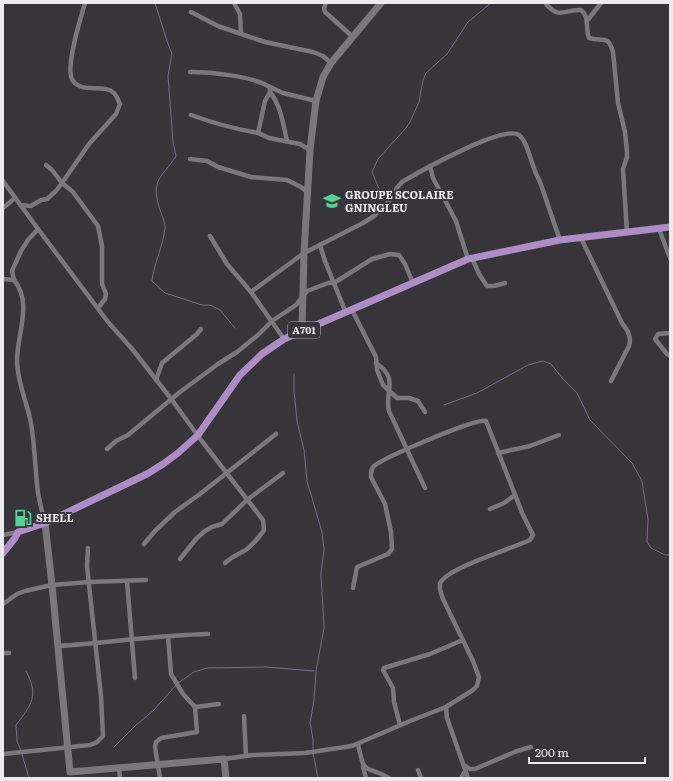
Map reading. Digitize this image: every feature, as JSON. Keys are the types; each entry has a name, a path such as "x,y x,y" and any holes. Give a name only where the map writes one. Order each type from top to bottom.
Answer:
{"main road":[{"name":"A701","path":"18,532 44,523 147,474 178,453 198,435 240,375 262,354 284,339 302,330 470,259 560,240 670,227"},
{"path":"3,553 18,532"}],"street":[{"path":"20,205 31,206 41,200 47,199 54,193 100,130 116,114 120,104 117,97 112,92 108,90 83,87 74,82 71,78 70,69 76,33 85,3"},
{"path":"234,3 240,14 241,33"},
{"path":"326,3 324,8 325,12 353,37"},
{"path":"587,21 601,3"},
{"path":"302,330 302,297 310,150 316,100 323,77 378,4"},
{"path":"546,4 550,9 557,13 581,10 586,16 588,34 590,38 609,41 613,52 618,103 625,132 627,152 627,157 623,168 626,233"},
{"path":"191,12 218,26 265,42 313,52 323,56 332,64"},
{"path":"190,72 207,72 253,80 270,90 316,100"},
{"path":"258,133 265,101 270,90"},
{"path":"270,90 279,110 287,141"},
{"path":"191,115 226,126 258,133 269,138 300,144 310,150"},
{"path":"251,292 304,253 374,216 389,201 402,182 467,148 488,139 508,134 514,133 519,135 529,154 560,240"},
{"path":"190,158 207,161 251,177 287,180 295,183 308,193"},
{"path":"46,165 62,183 73,192 98,226 102,246 102,284 106,294 98,308"},
{"path":"430,166 433,178 456,221 470,259 479,274 487,286 506,283"},
{"path":"3,181 98,308 172,400 263,520 264,530 249,548 234,555 225,563"},
{"path":"3,208 15,198"},
{"path":"38,229 28,240 12,271 14,280 20,289 23,300 17,361 18,376 31,422 38,493 44,523 52,585 70,775 159,764 246,756 305,753 352,746 446,707 473,690 478,682 473,661 443,599 440,590 440,583 452,572 532,539 533,536 522,515 486,421 482,420 461,427 406,449 373,466 371,472 375,485 386,504 392,538 392,549 388,554 357,567 353,588"},
{"path":"659,229 670,258"},
{"path":"210,236 228,264 251,292 284,339"},
{"path":"581,238 622,323 628,330 631,340 611,381"},
{"path":"320,244 324,261 334,283 374,354 377,370 388,402"},
{"path":"107,449 116,441 128,435 218,364 237,352 272,321 296,305 307,291 328,283 334,283 366,262 390,254 399,255 405,264 413,283"},
{"path":"3,279 14,280"},
{"path":"156,380 162,363 197,334 200,329"},
{"path":"670,333 658,334 655,339 670,356"},
{"path":"376,363 381,366 387,374 390,387 388,411 425,488"},
{"path":"383,385 397,398 409,398 418,401 425,412"},
{"path":"144,544 175,512 276,434"},
{"path":"498,453 530,446 558,435"},
{"path":"180,559 196,539 212,527 222,524 248,500 284,473"},
{"path":"490,509 504,503 515,495"},
{"path":"3,535 18,532"},
{"path":"3,754 90,745 97,742 103,736 96,644 86,562 88,548"},
{"path":"3,604 25,590 52,585 146,580"},
{"path":"126,581 135,678"},
{"path":"58,646 208,634"},
{"path":"160,778 159,764 155,747 156,742 158,740 173,736 197,732 197,716 195,707 183,694 172,674 168,636"},
{"path":"400,725 394,702 393,688 386,676 384,668 430,654 463,640"},
{"path":"195,707 220,704"},
{"path":"446,707 447,718 468,778"},
{"path":"244,716 246,756"},
{"path":"358,744 366,778"},
{"path":"464,765 475,769 517,751 531,747"},
{"path":"224,759 226,778"},
{"path":"363,765 367,770 389,778"},
{"path":"119,768 120,778"},
{"path":"418,770 421,778"},
{"path":"461,778 465,771"}],"waterway":[{"path":"155,3 172,54 168,76 173,142 176,156 162,174 157,184 157,197 165,228 152,281 165,293 202,305 210,305 220,310 235,328"},
{"path":"380,191 372,172 378,159 410,122 419,102 423,80 426,73 447,54 468,22 491,3"},
{"path":"444,405 477,393 528,365 543,361 551,364 577,393 590,420 632,463 642,481 648,519 647,542 651,548 665,555 670,555"},
{"path":"294,374 297,421 304,450 307,481 322,532 324,549 321,574 324,628 316,671 314,700 310,723 313,739 313,750"},
{"path":"178,683 194,672 207,668 267,667 314,671"},
{"path":"21,751 17,741 16,725 30,705 33,694 30,680 26,671"},
{"path":"114,747 136,725 154,710 176,685"},
{"path":"313,753 318,778"},
{"path":"22,754 29,778"}],"place":[{"name":"GROUPE SCOLAIRE GNINGLEU","path":"332,201"},
{"name":"SHELL","path":"23,518"}]}
